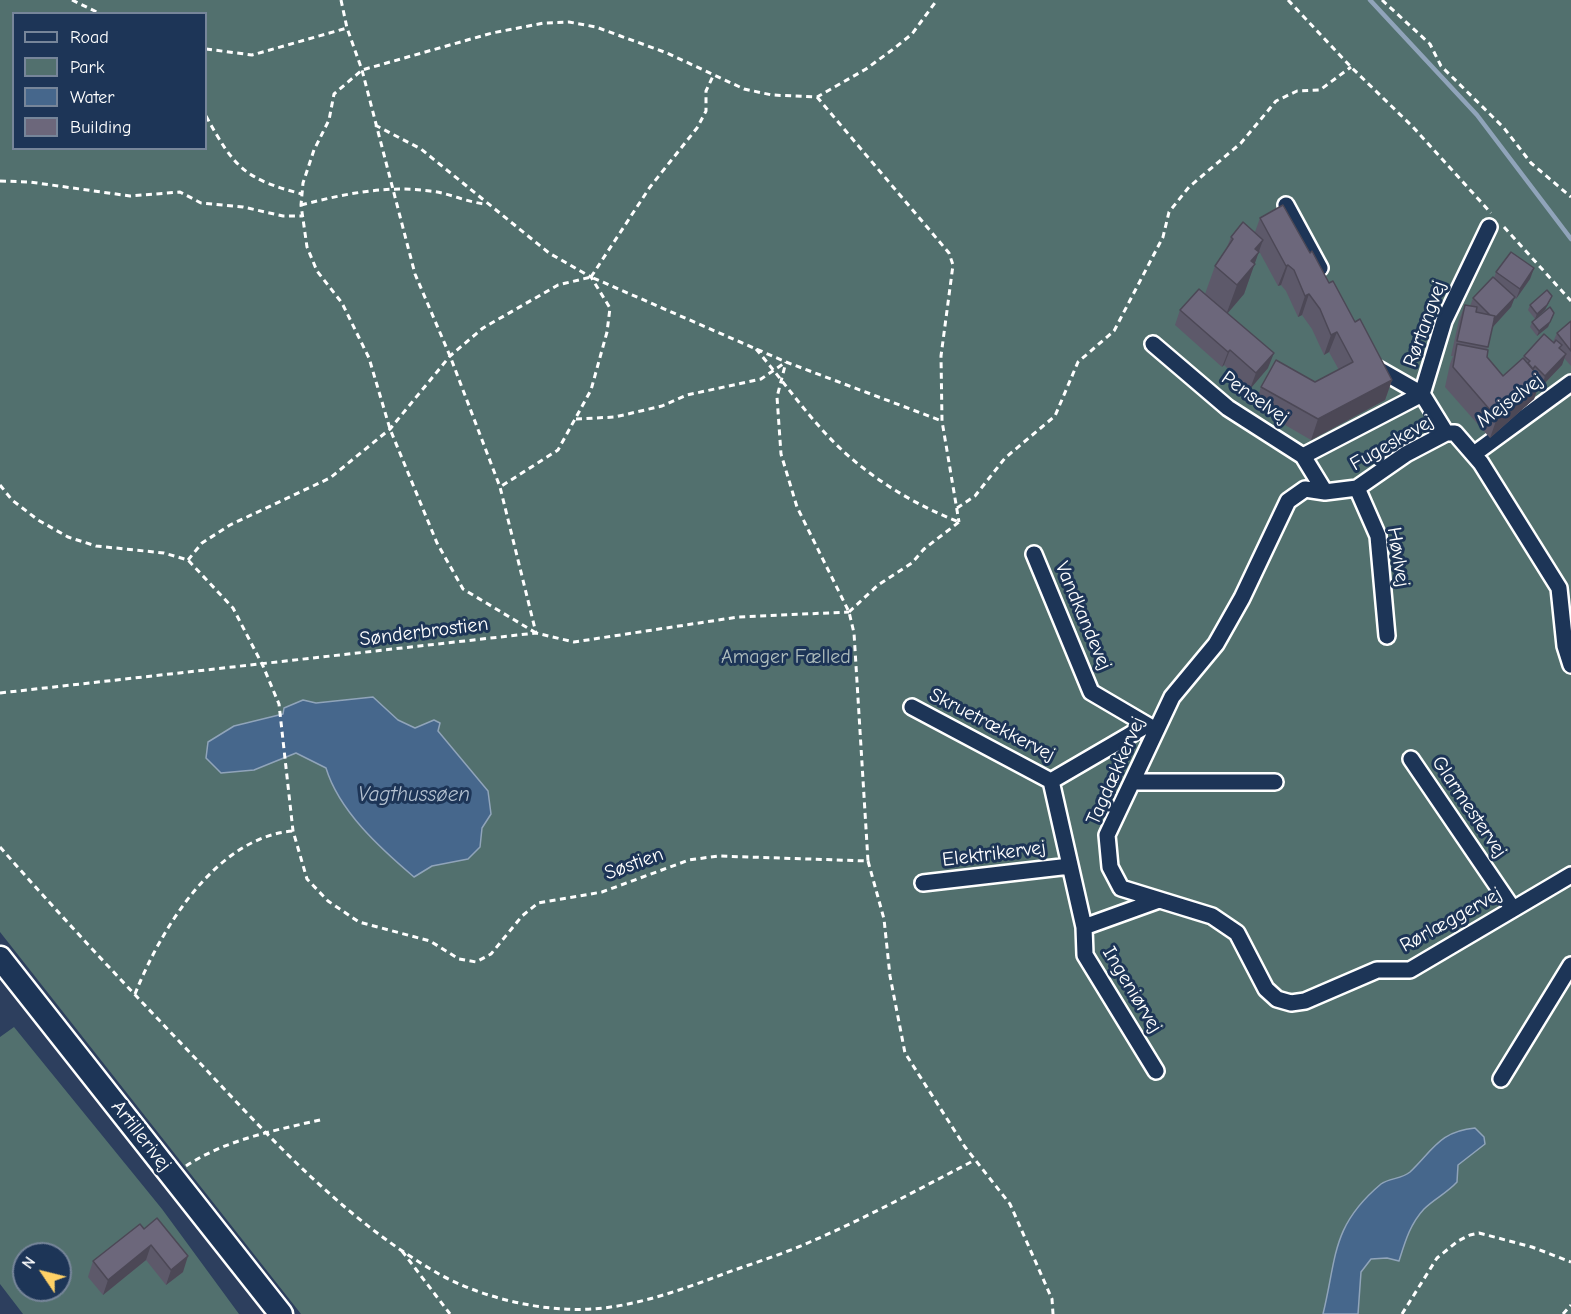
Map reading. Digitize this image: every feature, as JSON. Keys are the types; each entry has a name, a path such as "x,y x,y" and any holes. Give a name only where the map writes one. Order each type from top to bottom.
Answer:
{"street":[{"path":"1286,206 1330,286"},
{"name":"Rørtangvej","path":"1446,433 1422,394 1444,321 1494,221"},
{"name":"Penselvej","path":"1154,344 1228,408 1303,456 1325,492"},
{"path":"1368,356 1374,366 1422,394"},
{"name":"Mejselvej","path":"1474,454 1571,383"},
{"path":"1303,456 1422,394"},
{"name":"Fugeskevej","path":"1242,598 1288,501 1305,489 1325,492 1357,488 1406,454 1446,433 1455,432 1474,454 1558,588 1571,665"},
{"name":"Høvlvej","path":"1357,488 1378,536 1388,636"},
{"name":"Vandkandevej","path":"1034,554 1091,692 1152,728"},
{"name":"Tagdækkervej","path":"1242,598 1216,644 1172,697 1152,728 1132,782 1107,835 1110,867 1121,888 1212,916 1237,933 1266,989 1277,999 1291,1003 1305,1001 1346,985"},
{"name":"Skruetrækkervej","path":"912,707 1051,781 1152,728"},
{"name":"Glarmestervej","path":"1411,759 1513,909"},
{"name":"Ingeniørvej","path":"1051,781 1084,927 1084,956 1156,1071"},
{"path":"1132,782 1275,782"},
{"name":"Elektrikervej","path":"923,883 1070,866"},
{"name":"Rørlæggervej","path":"1346,985 1377,970 1410,970 1513,909 1569,880"},
{"path":"1084,927 1159,900"},
{"name":"Artillerivej","path":"0,958 281,1314"},
{"path":"1501,1079 1571,965"}],"path":[{"path":"72,0 97,12"},
{"path":"341,0 347,28 362,70 415,274 450,356 500,487 536,633"},
{"path":"536,633 463,589 437,543 390,429 369,358 342,303 317,271 307,247 301,205 302,194 314,150 329,120 334,94 362,70 492,33 544,23 569,22 596,27 667,52 744,89 772,95 817,97 866,69 912,34 937,0"},
{"path":"1288,0 1351,67 1413,127 1494,221 1571,301"},
{"path":"1382,0 1430,44 1441,66 1504,128 1531,163 1571,197"},
{"path":"207,49 252,55 347,28"},
{"path":"957,508 975,496 1005,458 1055,416 1078,362 1114,331 1163,237 1169,212 1189,187 1241,142 1276,101 1297,91 1320,90 1351,67"},
{"path":"0,485 12,500 38,520 68,537 96,546 164,553 188,560 202,543 230,525 330,478 390,429 450,356 483,328 558,285 591,277 651,187 697,128 706,111 706,91 714,74"},
{"path":"817,97 949,253 953,266 941,356 942,421 959,522"},
{"path":"207,118 225,152 237,166 267,185 302,194"},
{"path":"375,125 421,149 485,204 549,253 591,277 786,362 942,421"},
{"path":"0,182 30,182 130,196 180,192 201,203 243,207 283,216 303,216"},
{"path":"301,205 352,192 392,189 432,190 467,202 485,204"},
{"path":"500,487 558,450 591,390 607,333 610,308 591,277"},
{"path":"754,348 827,435 871,476 941,515 959,522"},
{"path":"575,419 615,417 662,406 687,395 761,379 786,362"},
{"path":"786,362 777,397 781,454 797,507 849,612 854,633 868,861 884,919 890,976 905,1053 975,1160 1010,1204 1052,1299 1053,1314"},
{"path":"849,612 878,585 912,563 924,549 959,522"},
{"name":"Søstien","path":"188,560 233,609 263,666 279,704 294,831 308,879 328,901 359,922 430,941 459,958 476,962 491,954 522,916 538,903 602,892 689,860 718,856 868,861"},
{"name":"Sønderbrostien","path":"0,693 263,666 536,633 574,642 738,617 849,612"},
{"path":"135,995 157,947 185,902 208,876 252,843 270,835 294,831"},
{"path":"0,847 135,995 265,1132 343,1204 400,1248 440,1274 481,1292 565,1312 616,1306 716,1277 809,1243 975,1160"},
{"path":"172,1176 204,1154 265,1132 324,1119"},
{"path":"1402,1314 1437,1258 1458,1241 1470,1235 1479,1233 1532,1247 1571,1262"},
{"path":"400,1248 450,1314"},
{"path":"1563,1314 1571,1305"}],"green space":[{"name":"Amager Fælled","path":"0,0 1571,0 1571,1314 301,1314 0,932"},
{"path":"14,1027 162,1209 239,1314 23,1314 14,1302 72,1302 72,1242 12,1242 12,1300 0,1284 0,1037"}],"water":[{"name":"Vagthussøen","path":"373,697 398,720 415,728 434,720 440,723 438,731 488,791 491,814 482,828 480,847 468,859 432,866 414,877 362,828 340,799 326,768 296,753 254,770 221,773 206,758 208,742 234,726 283,714 284,708 303,700 316,703"},
{"path":"1475,1128 1484,1137 1485,1144 1458,1165 1457,1182 1419,1215 1399,1261 1387,1258 1371,1259 1361,1272 1358,1314 1323,1314 1338,1243 1353,1214 1365,1199 1384,1182 1410,1172 1445,1137"}],"building":[{"path":"1283,205 1329,283 1333,281 1355,322 1360,319 1392,380 1318,419 1261,387 1276,360 1315,382 1353,362 1337,332 1331,335 1320,309 1309,294 1305,296 1294,270 1286,266 1260,218"},
{"path":"1243,222 1263,240 1255,249 1259,252 1251,261 1255,264 1237,285 1215,266 1233,239 1231,237"},
{"path":"1511,252 1534,268 1520,289 1496,272"},
{"path":"1493,277 1515,297 1494,319 1495,316 1490,315 1473,298"},
{"path":"1199,289 1274,353 1256,373 1180,310"},
{"path":"1547,290 1552,296 1547,305 1537,314 1530,305"},
{"path":"1465,305 1477,307 1476,312 1495,316 1488,347 1457,341"},
{"path":"1550,307 1554,313 1550,322 1539,331 1532,322"},
{"path":"1571,321 1571,351 1557,333"},
{"path":"1544,334 1554,343 1556,340 1562,345 1559,348 1566,354 1545,376 1535,366 1533,369 1528,363 1530,361 1524,356"},
{"path":"1457,344 1488,350 1487,357 1503,376 1523,358 1541,379 1497,418 1453,367"},
{"path":"157,1218 188,1256 171,1270 151,1245 108,1280 93,1261 140,1224 144,1229"}],"waterway":[{"path":"1370,0 1477,115 1571,239"}]}
